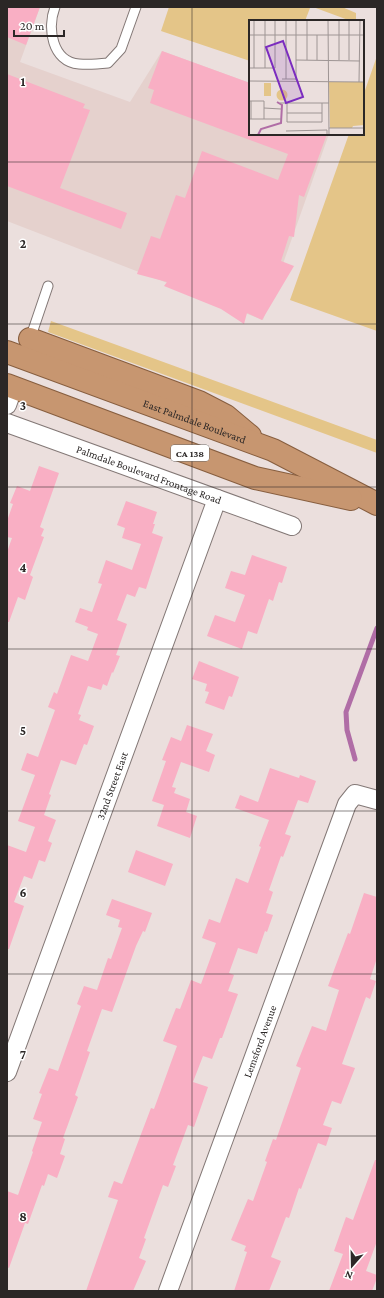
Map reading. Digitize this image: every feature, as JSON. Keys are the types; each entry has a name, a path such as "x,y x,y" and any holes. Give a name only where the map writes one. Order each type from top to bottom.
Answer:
{"highway":[{"name":"East Palmdale Boulevard","path":"23,349 273,450 377,504"},
{"name":"East Palmdale Boulevard","path":"9,392 255,478 377,504"}],"street":[{"name":"Palmdale Boulevard Frontage Road","path":"7,422 292,526"},
{"name":"32nd Street East","path":"7,1072 217,499"},
{"name":"Lemsford Avenue","path":"168,1291 347,804 355,794 377,800"}],"lane":[{"path":"55,7 52,16 51,34 56,48 64,59 78,64 108,63 121,49 136,7"},
{"path":"23,349 48,286"}],"shaded area":[{"path":"7,7 40,7 20,62 130,102 162,51 249,83 249,135 329,135 263,320 7,221"},
{"path":"169,7 310,8 305,20 249,20 249,61 161,31"},
{"path":"313,7 342,7 356,13 356,20 348,20"},
{"path":"377,56 377,331 290,300 349,135 364,135 364,93"},
{"path":"51,321 377,440 377,453 48,332"}],"building":[{"path":"7,7 40,7 26,45 7,37"},
{"path":"162,51 249,83 249,135 327,135 304,197 299,195 294,237 289,236 281,261 294,266 262,320 247,313 244,324 221,309 164,286 167,282 137,274 151,236 160,239 176,195 185,198 202,151 278,180 288,154 150,103 154,90 148,88"},
{"path":"7,74 85,104 83,108 90,110 60,188 127,213 121,229 7,186"},
{"path":"39,466 59,473 40,527 44,529 41,536 44,537 30,575 33,577 25,600 18,597 9,622 7,622 7,552 12,538 7,537 7,521 13,504 10,503 17,486 30,491"},
{"path":"126,501 157,512 152,533 163,537 146,589 139,587 135,597 127,594 117,620 127,624 116,655 120,656 107,686 103,684 101,690 88,686 78,714 81,715 79,720 94,726 87,745 84,744 76,765 61,760 49,794 51,795 44,815 56,820 48,841 52,843 45,862 39,860 32,879 24,876 14,902 24,906 9,949 7,949 7,845 26,852 35,827 18,821 35,775 21,770 27,753 38,757 55,710 48,707 54,692 57,694 71,655 88,661 98,634 87,630 88,627 75,622 80,608 92,612 102,584 98,583 106,560 132,570 141,544 122,538 125,528 117,525"},
{"path":"252,555 287,567 282,583 279,582 273,601 269,599 257,634 248,631 242,649 207,636 215,615 235,622 245,595 225,588 231,571 245,575"},
{"path":"199,661 239,677 232,697 229,696 224,710 205,703 209,692 205,691 207,684 192,679"},
{"path":"187,725 213,734 206,751 215,755 209,772 181,762 172,787 176,788 174,793 190,799 186,812 197,816 190,838 157,826 164,805 152,801 166,761 162,760 171,737 181,741"},
{"path":"270,768 299,778 300,775 316,781 308,803 298,800 285,834 291,836 283,857 281,856 269,890 273,892 266,913 273,915 267,932 265,931 257,954 238,948 229,973 234,975 228,991 238,994 222,1038 220,1038 212,1059 203,1056 193,1082 208,1087 194,1127 188,1125 173,1165 176,1166 168,1187 163,1185 144,1238 146,1239 139,1258 146,1261 133,1291 86,1291 118,1200 108,1197 114,1181 122,1184 151,1108 154,1109 177,1046 163,1041 176,1008 180,1009 191,980 201,984 216,943 202,938 209,919 220,923 236,878 248,883 261,847 259,846 269,820 235,808 240,795 258,802"},
{"path":"136,850 173,864 165,886 128,872"},
{"path":"364,893 377,897 377,958 370,979 376,981 370,999 366,997 342,1064 355,1068 341,1104 332,1101 323,1125 332,1128 326,1146 318,1143 301,1189 299,1188 289,1218 286,1217 271,1257 281,1261 269,1291 234,1291 247,1252 244,1251 246,1246 231,1240 248,1199 253,1201 267,1162 265,1161 273,1139 276,1140 301,1068 296,1066 312,1026 326,1031 339,990 328,986 348,933 350,934"},
{"path":"112,899 152,913 145,932 143,931 136,946 112,1012 102,1009 87,1051 90,1052 75,1095 78,1097 63,1138 65,1139 60,1154 65,1156 57,1178 48,1174 44,1186 42,1185 28,1224 25,1223 9,1268 7,1267 7,1191 18,1195 42,1122 33,1119 42,1094 39,1093 49,1068 58,1071 81,1006 77,1004 84,986 97,990 108,958 111,959 122,928 118,927 120,920 106,915"},
{"path":"375,1160 377,1160 377,1241 366,1271 377,1275 377,1278 372,1291 329,1291 343,1254 334,1251 346,1217 353,1220"}],"waterway":[{"path":"355,759 347,730 346,712 377,628"}]}
